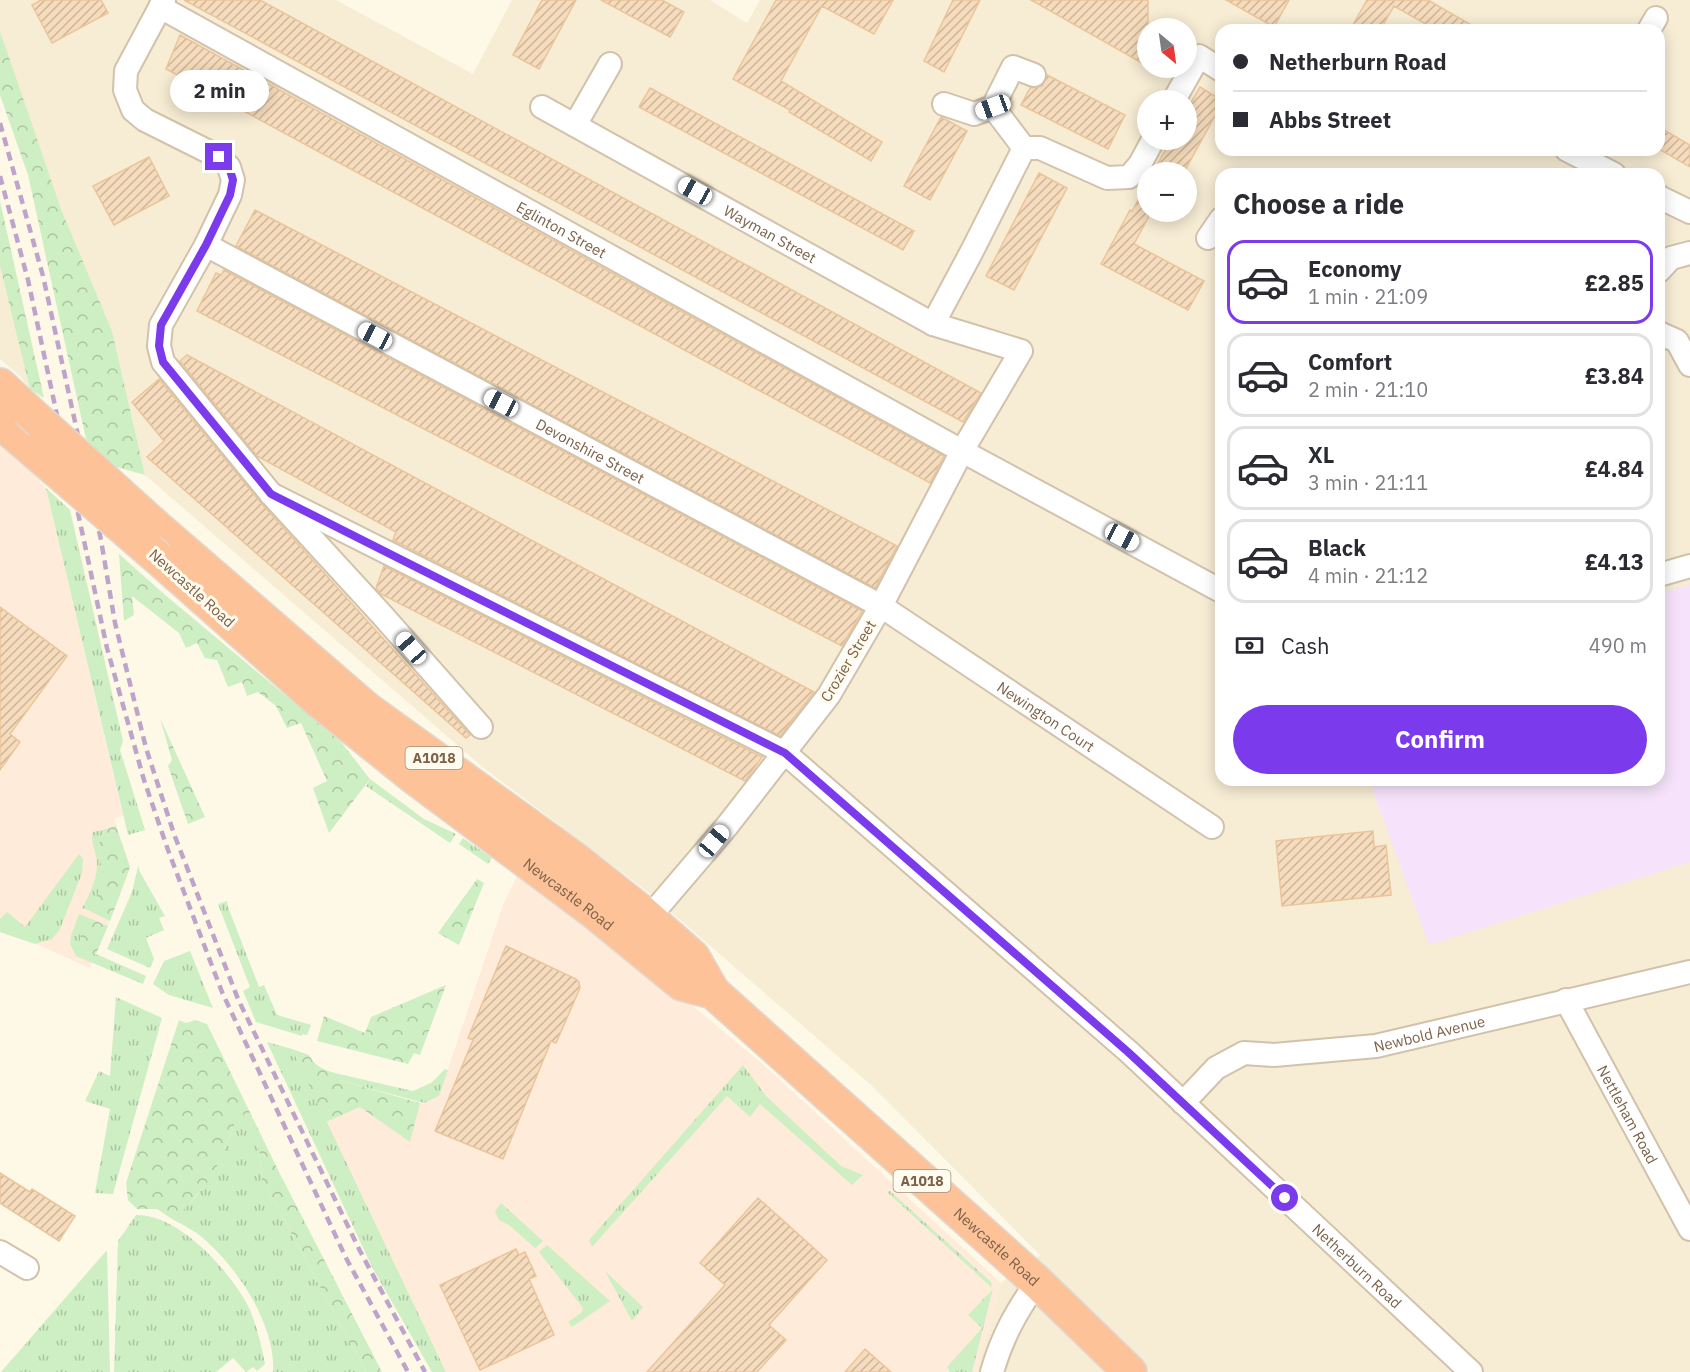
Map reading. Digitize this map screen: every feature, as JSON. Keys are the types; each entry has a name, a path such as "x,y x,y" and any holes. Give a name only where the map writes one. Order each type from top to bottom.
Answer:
{"highway":[{"name":"A1018","path":"0,385 14,416 152,523 367,709 575,859 639,930"},
{"name":"Newcastle Road","path":"14,416 34,451 319,701 411,775 585,905 693,957 712,992 1037,1282 1130,1372"}],"street":[{"path":"162,4 126,71 125,90 133,110 145,120 219,157 229,167 233,180 230,195 206,245 161,325 159,346 163,362 271,494 481,727"},
{"name":"Eglinton Street","path":"162,4 962,451 1215,588"},
{"path":"1180,90 1199,56 1215,66"},
{"path":"575,125 610,64"},
{"path":"944,104 974,114 993,107 1013,67 1034,75"},
{"name":"Wayman Street","path":"542,107 933,324 1021,351"},
{"path":"993,107 1024,148"},
{"path":"1024,148 1040,148 1107,178 1129,177 1148,150"},
{"path":"933,324 1024,148"},
{"path":"1583,156 1604,168"},
{"path":"1665,199 1690,212"},
{"path":"1208,238 1215,228"},
{"name":"Devonshire Street","path":"206,245 881,606"},
{"path":"1665,264 1671,258 1690,253"},
{"path":"1665,336 1677,341 1690,365"},
{"name":"Crozier Street","path":"639,930 727,826 829,696 881,606 962,451 1021,351"},
{"name":"Netherburn Road","path":"271,494 785,753 1128,1052 1471,1372"},
{"path":"1665,573 1690,566"},
{"name":"Newington Court","path":"881,606 1212,828"},
{"name":"Newbold Avenue","path":"1184,1103 1216,1068 1244,1053 1274,1055 1376,1046 1690,972"},
{"name":"Nettleham Road","path":"1566,1000 1690,1229"},
{"path":"0,1252 27,1268"},
{"path":"992,1372 997,1352 1012,1320 1037,1282"}],"shaded area":[{"path":"0,0 336,0 473,74 512,0 710,0 747,23 760,0 1690,0 1690,1372 976,1372 1001,1283 1040,1255 871,1085 648,892 485,769 145,475 112,331 61,209 0,31"},
{"path":"0,266 30,389 21,377 0,359"},
{"path":"0,433 37,466 40,483 46,488 123,816 114,819 130,867 90,968 34,943 0,931"},
{"path":"1690,584 1690,862 1429,945 1371,786 1665,786 1665,592"},
{"path":"523,864 766,1067 1001,1283 976,1372 446,1372 326,1122 360,1107 410,1141 420,1103 439,1096 503,905"}],"green space":[{"path":"0,31 61,209 112,331 145,475 113,466 86,439 28,175 0,95"},
{"path":"0,201 44,398 30,389 0,266"},
{"path":"46,488 70,510 123,741 120,750 145,830 128,835"},
{"path":"119,554 341,742 370,779 329,833 313,788 327,781 301,723 287,728 276,706 258,692 247,696 242,682 228,687 217,660 205,658 197,643 186,648 179,633 132,596 134,615 124,621"},
{"path":"160,718 205,817 188,824 168,766 172,760"},
{"path":"370,779 424,819 456,834 450,843 366,786"},
{"path":"116,826 130,867 110,921 92,912 103,878 99,844 103,830"},
{"path":"103,830 99,844 103,878 92,912 82,908 91,891 96,873 97,861 93,832"},
{"path":"463,838 492,858 488,864 459,844"},
{"path":"79,854 83,859 82,873 60,929 52,939 35,944 0,932 0,919 7,912 25,927"},
{"path":"138,866 165,916 159,918 164,930 146,938 154,959 150,968 107,949 132,892"},
{"path":"477,879 484,883 459,945 438,933"},
{"path":"227,901 259,987 264,985 277,1015 311,1025 307,1035 302,1034 302,1036 256,1022 243,991 250,987 218,904"},
{"path":"79,914 89,918 80,938 83,952 96,954 146,976 143,984 76,956 70,944"},
{"path":"89,918 108,926 96,954 83,952 80,944 81,935"},
{"path":"190,951 213,1008 169,995 153,984 164,961"},
{"path":"446,985 420,1055 414,1053 408,1064 317,1041 324,1016 365,1033 371,1017"},
{"path":"116,997 162,1018 113,1194 95,1193 110,1109 85,1101 99,1071 110,1076"},
{"path":"179,1020 186,1023 195,1020 207,1024 279,1172 382,1372 366,1372 262,1179 259,1148 241,1110 212,1177 182,1212 172,1219 157,1209 137,1209 128,1200 126,1183"},
{"path":"267,1042 292,1049 446,1372 432,1372 372,1267"},
{"path":"292,1049 309,1055 321,1068 339,1074 339,1080 420,1103 410,1142 360,1107 326,1122"},
{"path":"743,1065 766,1096 841,1166 863,1175 852,1185 760,1104 750,1117 727,1096 592,1247 589,1240"},
{"path":"445,1069 448,1070 439,1096 424,1103 339,1080 339,1074 413,1091 431,1083"},
{"path":"241,1109 259,1148 262,1179 366,1372 273,1372 268,1336 261,1317 242,1282 204,1239 172,1219 197,1196 206,1183 222,1155"},
{"path":"890,1191 992,1283 991,1287 887,1192"},
{"path":"501,1203 543,1241 535,1248 509,1225 499,1220 495,1211"},
{"path":"136,1215 152,1217 185,1234 216,1261 229,1276 248,1306 256,1327 265,1364 257,1371 253,1367 246,1372 233,1358 216,1372 114,1372 118,1241"},
{"path":"547,1245 610,1301 572,1327 568,1322 582,1312 583,1308 539,1252"},
{"path":"107,1250 110,1372 1,1372"},
{"path":"605,1271 643,1307 632,1321"},
{"path":"993,1289 972,1372 950,1372 947,1367 982,1328 968,1315"}],"building":[{"path":"41,0 101,0 108,13 52,43 32,5"},
{"path":"184,0 260,0 981,393 963,422"},
{"path":"542,0 576,0 539,69 513,55"},
{"path":"601,0 662,0 684,12 670,37"},
{"path":"776,0 893,0 874,34 822,6 781,81 882,142 871,161 789,112 790,110 733,79"},
{"path":"953,0 980,0 944,72 924,61"},
{"path":"1031,0 1148,0 1148,18 1137,18 1137,60"},
{"path":"1226,0 1289,0 1276,24 1269,24"},
{"path":"1367,0 1428,0 1470,24 1426,24 1394,6 1384,24 1353,24"},
{"path":"180,35 944,456 930,483 166,69"},
{"path":"1047,75 1125,115 1108,149 1021,105 1030,88 1042,86"},
{"path":"1200,87 1215,96 1215,116 1197,148 1197,92"},
{"path":"650,88 914,231 903,250 639,107"},
{"path":"941,117 967,131 930,200 904,186"},
{"path":"1665,130 1690,145 1690,167 1665,152"},
{"path":"1165,150 1196,150 1190,162 1159,162"},
{"path":"149,157 169,196 114,225 93,186"},
{"path":"1039,173 1067,188 1014,290 986,276"},
{"path":"1137,202 1137,222 1146,222 1134,244 1204,281 1188,310 1101,264 1130,210 1132,211"},
{"path":"255,210 897,546 875,588 236,246"},
{"path":"224,270 862,611 842,646 197,311 216,273 221,275"},
{"path":"187,355 814,692 780,736 393,540 396,532 257,456 180,361"},
{"path":"159,379 261,503 470,735 466,738 147,457 164,441 132,402"},
{"path":"384,566 762,757 745,781 381,594 376,588"},
{"path":"0,607 67,656 10,734 20,742 0,770"},
{"path":"1373,831 1374,847 1386,845 1391,895 1282,906 1276,841"},
{"path":"506,946 576,979 580,988 556,1043 551,1041 503,1159 435,1131 473,1040 468,1038"},
{"path":"0,1173 30,1192 32,1189 75,1216 59,1241 0,1203"},
{"path":"758,1198 827,1260 769,1325 786,1340 757,1372 647,1372 725,1285 700,1263"},
{"path":"516,1249 519,1255 525,1252 536,1276 529,1279 554,1335 480,1370 440,1285"},
{"path":"865,1349 891,1372 845,1372"}],"railway":[{"path":"0,123 43,276 101,540 115,623 146,748 174,834 238,999 360,1251 425,1372"},
{"path":"0,176 28,280 107,648 144,780 222,992 346,1258 408,1372"}],"route":[{"path":"219,157 229,167 233,180 230,195 206,245 161,325 159,346 163,362 271,494 785,753 1128,1052 1285,1198"}]}
